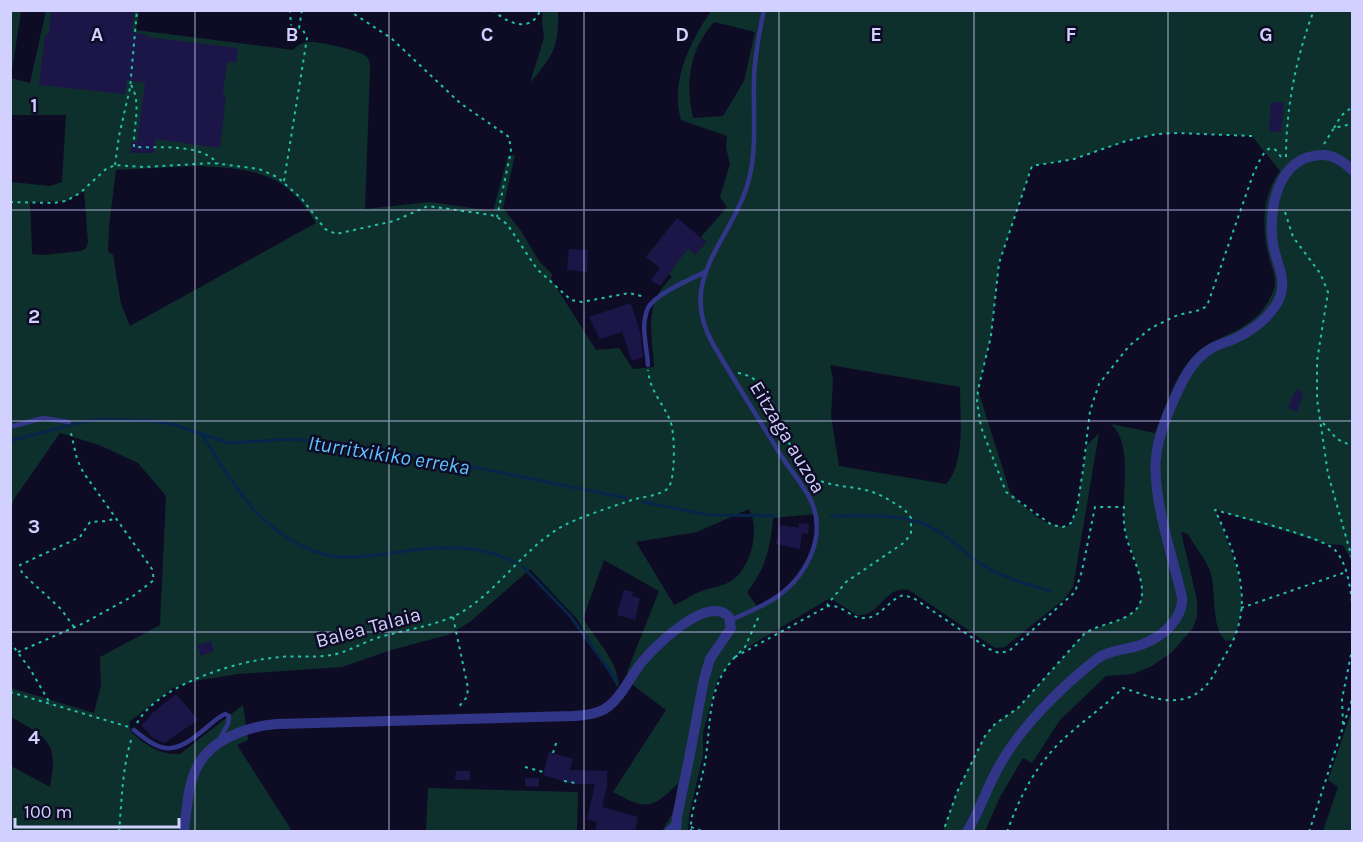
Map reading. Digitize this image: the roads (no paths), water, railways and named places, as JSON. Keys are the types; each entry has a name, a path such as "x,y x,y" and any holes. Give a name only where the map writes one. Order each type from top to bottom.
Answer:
{"street":[{"path":"967,831 1001,763 1034,718 1098,658 1110,652 1149,641 1173,622 1181,612 1182,597 1165,529 1156,474 1156,458 1162,433 1177,393 1198,358 1212,348 1237,338 1249,330 1270,312 1277,302 1283,281 1274,249 1272,228 1274,206 1284,176 1296,164 1321,154 1337,158 1353,170"},
{"path":"184,831 193,775 201,758 215,745 246,729 265,725 579,716 600,712 616,699 650,653 668,636 686,623 713,611 723,612 731,620 731,630 710,659 704,679 676,826"}],"lane":[{"name":"Eitzaga auzoa","path":"731,620 762,606 785,591 801,572 815,544 817,521 809,498 790,471 709,338 702,321 700,295 705,272 741,202 750,176 755,63 764,10"},
{"path":"648,365 645,327 648,307 678,286 705,272"},
{"path":"10,427 43,418 69,422"},
{"path":"134,730 155,746 173,749 189,741 225,714 229,716 229,721 215,745"},
{"path":"665,831 676,826"}],"waterway":[{"name":"Iturritxikiko erreka","path":"10,441 82,422 104,419 151,421 168,423 229,443 293,439 363,447 626,498"},
{"path":"202,435 246,501 274,529 314,551 331,556 353,557 422,549 458,548 492,553 515,562"},
{"name":"Iturritxikiko erreka","path":"643,502 709,515 774,516"},
{"name":"Iturritxikiko erreka","path":"831,516 890,517 913,520 940,532 989,569 1014,580 1050,591"},
{"path":"523,567 571,617 617,681"}]}
